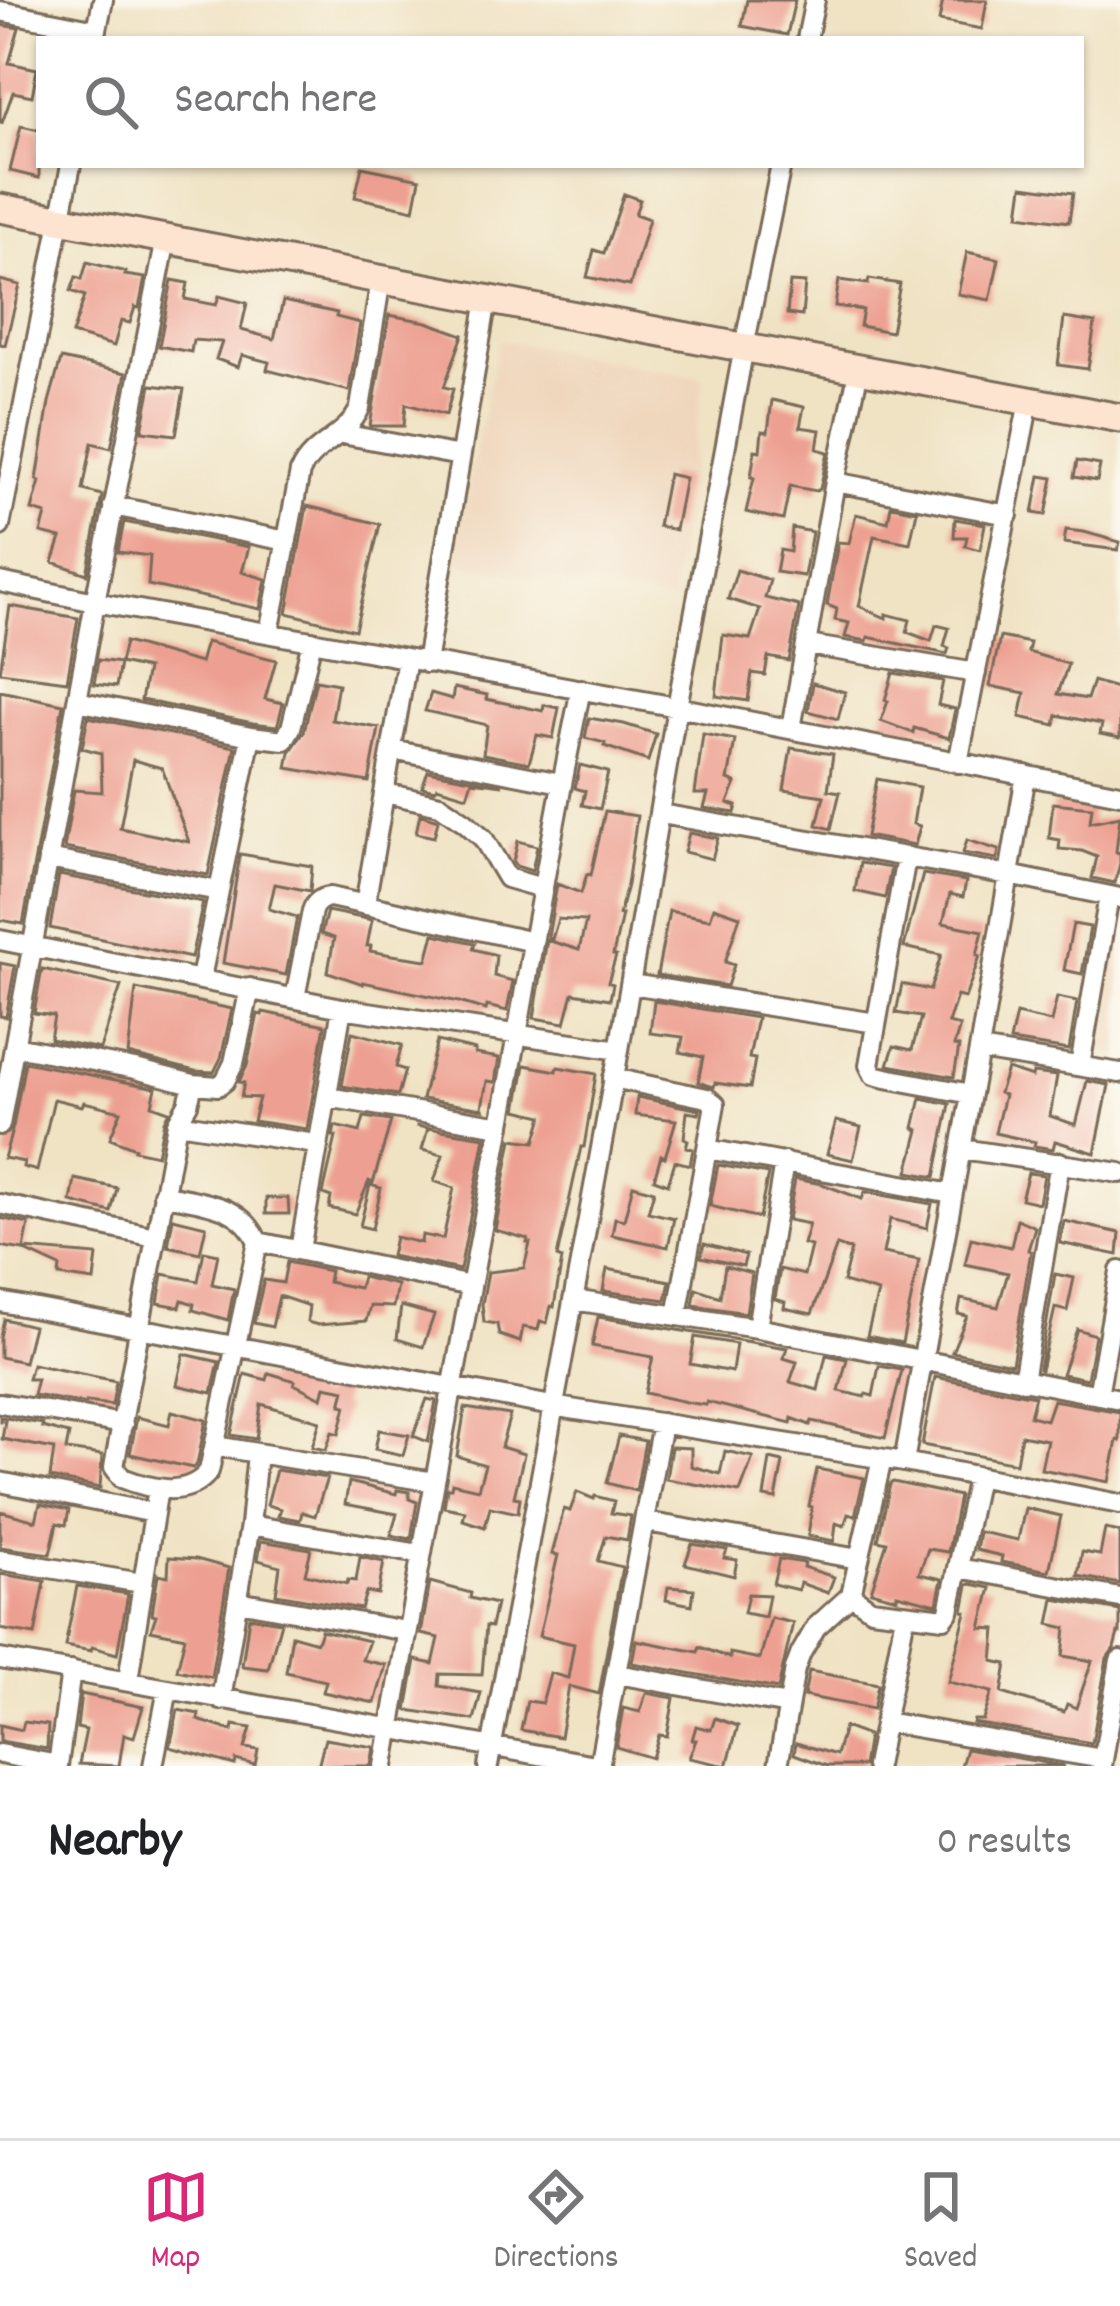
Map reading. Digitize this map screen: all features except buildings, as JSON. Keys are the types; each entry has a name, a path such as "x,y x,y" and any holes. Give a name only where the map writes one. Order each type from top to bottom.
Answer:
{"street":[{"path":"0,11 96,34 103,0"},
{"path":"808,36 815,0"},
{"path":"0,526 70,168"},
{"path":"490,1757 677,707 780,168"},
{"path":"0,208 1120,418"},
{"path":"0,1124 166,239"},
{"path":"269,633 300,472 307,458 342,434 360,408 381,279"},
{"path":"365,905 392,750 417,661 460,456 487,299"},
{"path":"791,729 859,369"},
{"path":"958,763 1030,401"},
{"path":"342,434 460,456"},
{"path":"836,482 1008,515"},
{"path":"113,506 287,542"},
{"path":"0,582 1120,794"},
{"path":"77,700 281,740 286,738 297,706 312,641"},
{"path":"808,646 976,673"},
{"path":"384,1766 581,689"},
{"path":"201,978 250,736"},
{"path":"392,750 561,782"},
{"path":"904,1462 1026,775"},
{"path":"385,793 440,806 476,831 507,878 542,888"},
{"path":"661,814 1114,897 1080,1066"},
{"path":"906,858 869,1065 874,1075 971,1094"},
{"path":"48,859 219,891"},
{"path":"295,998 314,905 330,897 533,942"},
{"path":"0,940 343,1008 619,1051"},
{"path":"631,984 876,1023"},
{"path":"15,1046 218,1086 234,1063 250,988"},
{"path":"300,1250 343,1008"},
{"path":"980,1050 1120,1072"},
{"path":"613,1078 715,1104 676,1316"},
{"path":"163,1194 230,1210 252,1228 258,1242 209,1471 187,1489 128,1481 114,1467 137,1329 163,1194 177,1123 193,1084"},
{"path":"327,1097 501,1126"},
{"path":"177,1123 316,1144"},
{"path":"707,1149 952,1194"},
{"path":"962,1149 1120,1173"},
{"path":"757,1328 784,1162"},
{"path":"1023,1381 1060,1162"},
{"path":"0,1204 155,1237"},
{"path":"258,1242 471,1286"},
{"path":"1098,1395 1120,1270"},
{"path":"573,1300 757,1328 1120,1399"},
{"path":"0,1302 552,1406 904,1462 1120,1504"},
{"path":"0,1403 123,1424"},
{"path":"0,1659 390,1729 490,1757 600,1766 662,1423"},
{"path":"215,1446 434,1481"},
{"path":"221,1700 257,1453"},
{"path":"778,1766 795,1669 816,1627 850,1595 882,1459"},
{"path":"850,1595 871,1610 944,1618 977,1477"},
{"path":"0,1482 154,1514"},
{"path":"128,1680 158,1488"},
{"path":"646,1522 859,1559"},
{"path":"250,1525 420,1554"},
{"path":"0,1559 142,1583"},
{"path":"958,1568 1120,1598"},
{"path":"238,1600 406,1631"},
{"path":"876,1766 905,1615"},
{"path":"885,1722 1102,1763 1120,1660"},
{"path":"0,1754 58,1765 71,1671"},
{"path":"617,1674 788,1705"},
{"path":"153,1766 168,1689"}],"shaded area":[{"path":"499,340 704,378 671,601 452,562"},
{"path":"1120,901 1120,1055 1094,1050"}]}
